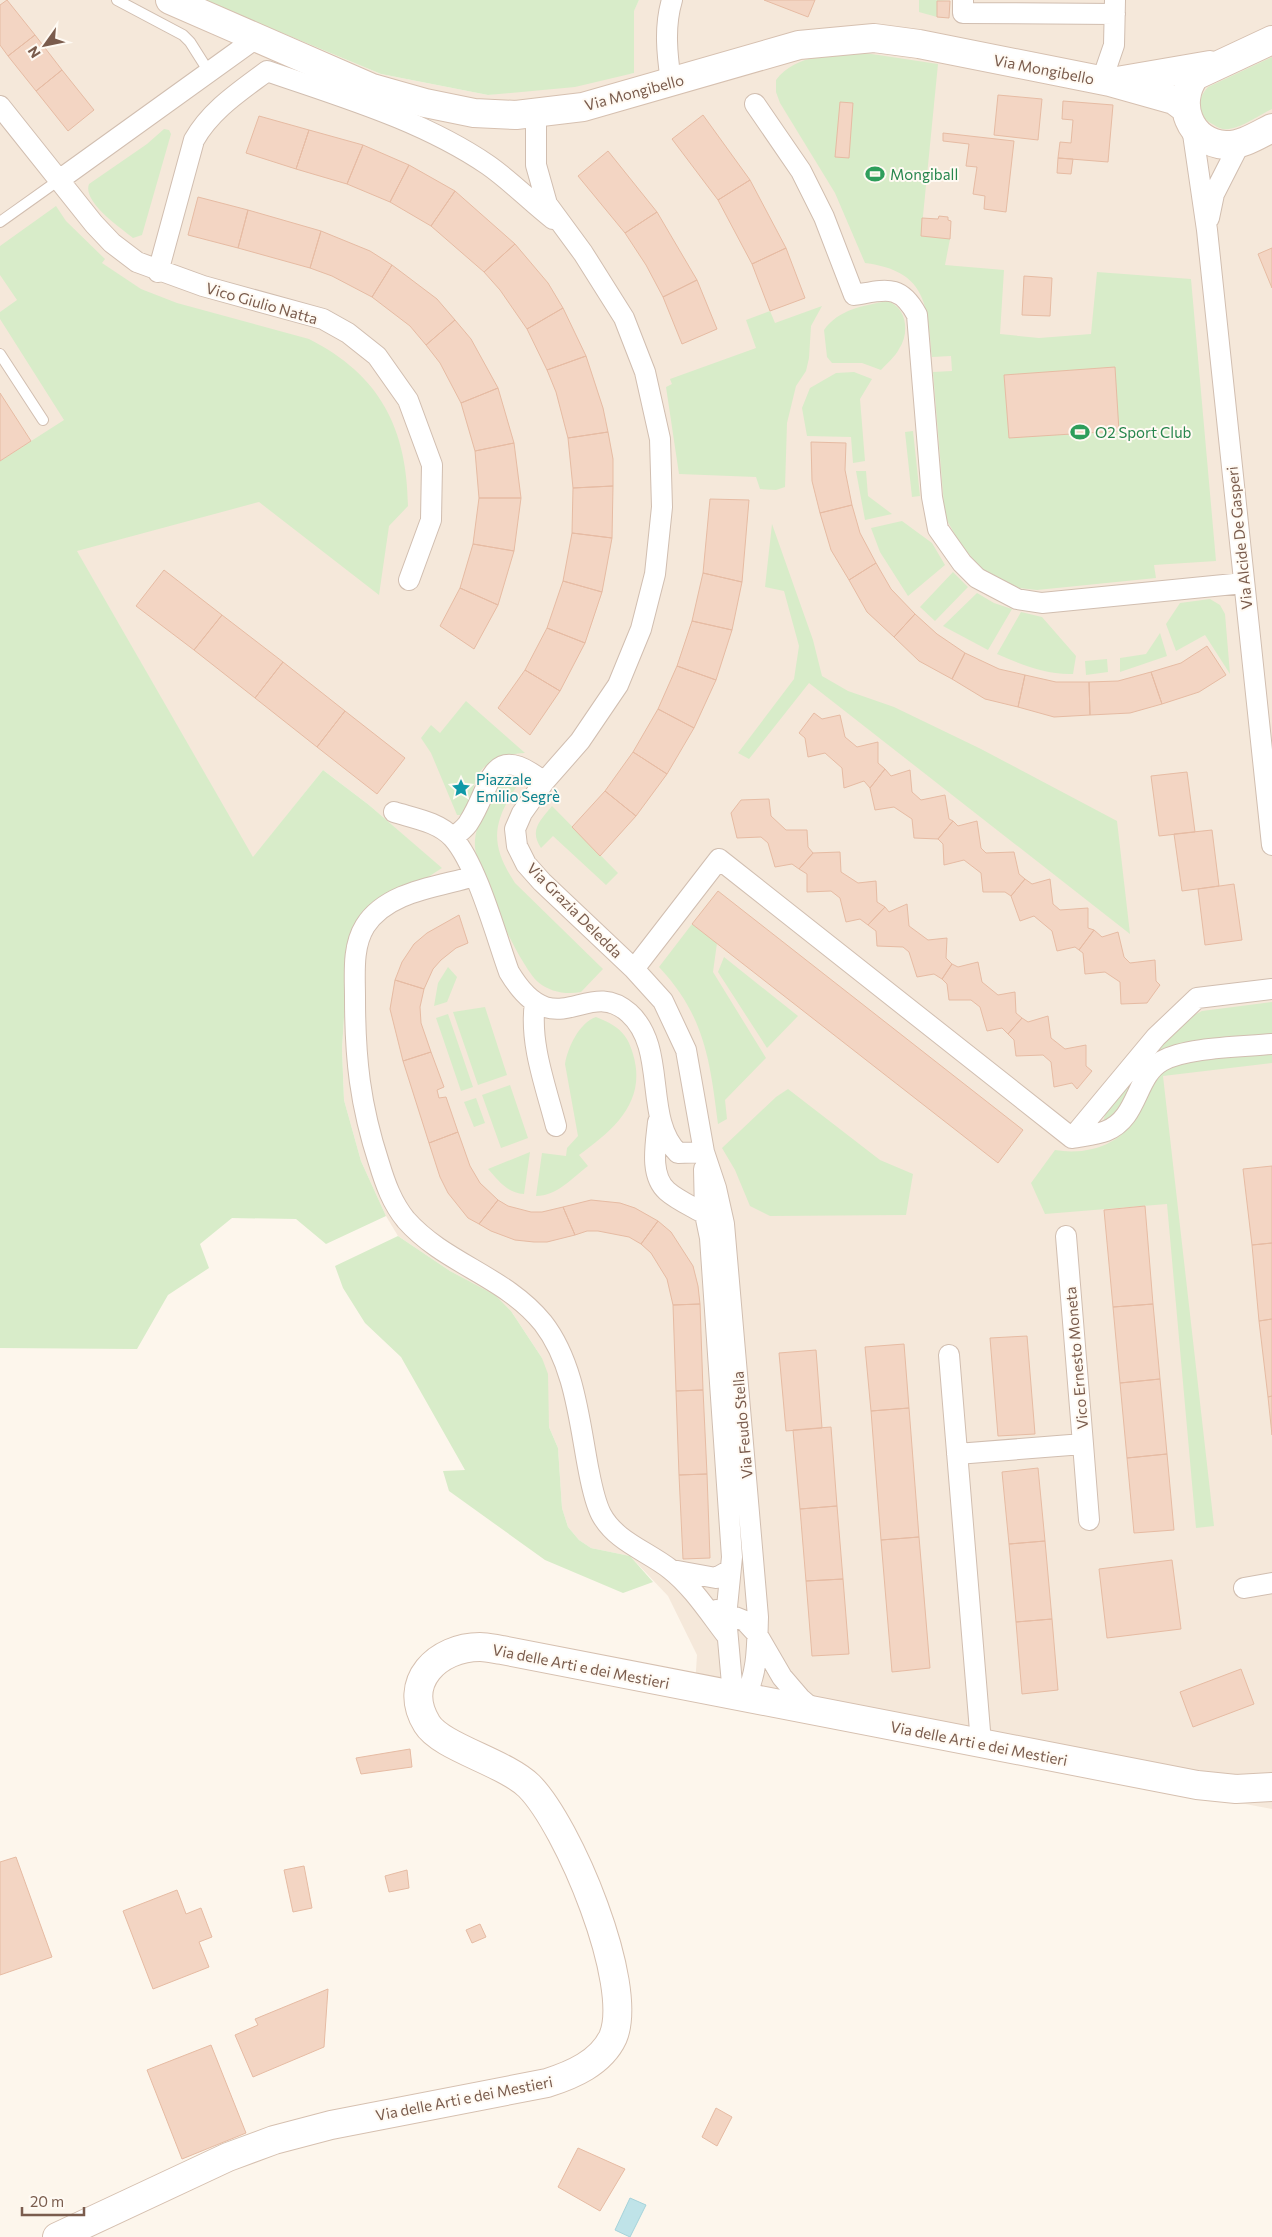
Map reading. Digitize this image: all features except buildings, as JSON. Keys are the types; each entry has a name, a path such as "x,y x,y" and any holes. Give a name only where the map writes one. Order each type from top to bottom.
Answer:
{"street":[{"name":"Via Mongibello","path":"170,0 372,88 425,103 474,113 516,115 583,107 799,45 874,38 919,44 1106,81 1174,100 1202,138 1213,143 1226,145 1240,143"},
{"path":"672,0 667,16 667,53 672,82"},
{"path":"963,0 963,13 1115,7 1114,45 1106,81 1221,63"},
{"path":"58,180 255,38"},
{"path":"1207,230 1189,118 1187,86 1195,76 1272,40"},
{"path":"158,272 194,140 204,123 228,100 267,72 355,101 454,144 490,166 561,225"},
{"path":"755,104 805,179 824,217 854,295 892,289 911,303 918,315 932,497 938,529 962,563 977,578 1017,599 1042,603 1244,584"},
{"name":"Vico Giulio Natta","path":"0,106 58,180 112,243 137,262 158,272 323,319 348,333 377,356 408,400 432,465 431,520 409,580"},
{"path":"536,113 536,165 539,182 547,204 561,225"},
{"path":"1207,230 1214,194 1240,143 1272,128"},
{"name":"Via Grazia Deledda","path":"561,225 583,252 624,318 645,372 660,439 662,507 655,574 641,629 618,685 580,742 544,782 522,813 515,829 517,846 526,864 634,969"},
{"name":"Via Alcide De Gasperi","path":"1207,230 1272,846"},
{"path":"453,838 469,823 491,776 502,765 514,764 527,768 544,782"},
{"path":"394,812 422,820 453,838 474,876 510,972 518,986 535,1003 557,1010 575,1008 596,1000 613,1002 630,1013 643,1034 652,1057 659,1108 668,1143 678,1153 704,1152"},
{"path":"634,969 719,859 1072,1138 1106,1131 1122,1120 1137,1099 1148,1074 1162,1061 1181,1054 1272,1044"},
{"path":"474,876 398,898 382,908 366,925 358,941 354,961 355,1033 360,1096 388,1193 405,1219 430,1243 492,1278 519,1299 543,1323 558,1348 574,1391 592,1488 600,1513 612,1530 672,1570 696,1596 727,1636 738,1658 746,1657 757,1641"},
{"name":"Via Feudo Stella","path":"634,969 663,1000 686,1050 704,1152 716,1188 724,1224 758,1617 754,1680 739,1696"},
{"path":"1072,1138 1150,1044 1197,998 1272,989"},
{"path":"535,1003 533,1015 539,1062 556,1126"},
{"path":"659,1108 655,1154 659,1180 667,1191 705,1214"},
{"name":"Via Feudo Stella","path":"704,1152 705,1214 710,1238 732,1557 727,1636 739,1696"},
{"name":"Vico Ernesto Moneta","path":"957,1454 1083,1444 1066,1236"},
{"path":"949,1355 981,1743"},
{"path":"1083,1444 1089,1520"},
{"path":"672,1570 716,1578 730,1570"},
{"path":"1244,1588 1272,1584"},
{"path":"727,1636 735,1616 745,1622 782,1677 800,1698 815,1711"},
{"name":"Via delle Arti e dei Mestieri","path":"57,2237 228,2157 274,2140 332,2125 547,2083 568,2077 582,2069 605,2049 618,2020 619,2003 606,1940 592,1900 553,1819 528,1786 512,1773 440,1737 428,1726 416,1696 425,1673 434,1664 460,1650 480,1647 1197,1785 1236,1789 1272,1788"}],"lane":[{"path":"117,0 183,35 190,42 209,72"},
{"path":"0,222 58,180"},
{"path":"0,354 43,420"}],"shaded area":[{"path":"0,0 203,0 381,74 488,95 634,73 634,10 639,0 1272,0 1272,1809 694,1701 697,1655 668,1596 630,1556 591,1548 579,1540 568,1527 562,1508 558,1448 549,1427 542,1358 511,1311 495,1296 450,1271 398,1236 386,1216 361,1161 344,1100 342,1049 349,939 359,922 441,868 369,805 323,770 253,858 18,449 0,461"}],"green space":[{"path":"203,0 639,0 634,11 634,73 575,87 488,95 381,74"},
{"path":"919,0 950,0 937,1 937,17 919,12"},
{"name":"O2 Sport Club","path":"865,53 938,64 921,236 950,239 945,265 1004,270 1000,334 1039,338 1091,334 1097,272 1191,279 1216,561 1154,565 1156,578 1037,590 1019,588 982,569 961,545 945,517 933,372 952,371 951,356 932,357 925,307 920,294 912,283 901,274 885,267 865,263 835,193 780,103 776,92 776,80 784,71 805,60 829,55"},
{"path":"1272,57 1272,109 1229,129 1217,127 1204,117 1201,112 1200,102 1208,87"},
{"path":"164,129 169,130 171,134 142,235 133,238 104,214 91,199 88,191 89,184 147,144"},
{"path":"56,206 66,221 105,259 102,263 141,289 177,303 309,339 334,353 354,369 371,387 385,407 395,428 402,452 408,506 389,526 379,595 259,502 77,551 253,857 323,770 369,805 442,868 359,922 349,939 342,1049 344,1100 361,1161 386,1216 326,1244 296,1219 232,1218 200,1244 209,1268 168,1295 137,1349 0,1348 0,461 64,420 0,319 0,312 17,300 0,275 0,246"},
{"path":"887,301 899,309 905,321 905,336 893,357 881,370 862,363 832,363 827,357 824,330 830,323 844,313"},
{"path":"822,306 811,326 809,358 806,371 796,386 787,423 785,487 776,490 760,489 756,477 679,474 666,387 672,384 670,379 756,348 746,320 770,311 775,323"},
{"path":"854,372 872,379 860,399 865,461 853,463 851,437 807,436 802,408 810,388 836,373"},
{"path":"913,431 920,496 912,497 905,432"},
{"path":"856,471 866,471 868,496 892,514 865,520"},
{"path":"902,521 932,543 945,565 908,596 880,552 871,528"},
{"path":"772,524 813,640 822,676 848,691 894,707 981,749 1117,821 1130,934 809,683 749,759 738,753 794,679 799,646 784,591 765,587"},
{"path":"953,572 968,587 935,621 920,607"},
{"path":"977,593 994,603 1012,609 988,650 943,626"},
{"path":"1210,599 1220,605 1225,614 1230,674 1205,635 1176,651 1166,624 1180,603"},
{"path":"1021,612 1042,617 1076,656 1073,674 1044,671 997,654"},
{"path":"1160,633 1167,656 1120,672 1120,658 1146,654"},
{"path":"1107,659 1108,672 1086,675 1085,661"},
{"path":"466,701 525,753 502,757 483,768 478,774 467,807 462,815 457,815 431,753 421,738 431,725 440,733"},
{"path":"507,775 521,780 500,819 497,830 497,842 500,855 515,883 603,969 581,992 558,992 538,982 510,939 483,877 475,847 477,829 495,789"},
{"path":"552,806 618,873 606,885 553,836 541,848 536,836 537,826"},
{"path":"692,924 717,943 713,972 766,1058 725,1100 727,1119 718,1124 712,1080 703,1040 686,1003 659,967"},
{"path":"724,957 798,1016 767,1048 718,972"},
{"path":"448,967 457,977 447,1002 434,1006 438,983"},
{"path":"1272,1002 1272,1034 1174,1050 1114,1117 1103,1123 1108,1102 1188,1018 1202,1011"},
{"path":"485,1007 507,1075 478,1085 453,1012"},
{"path":"448,1014 473,1087 461,1091 436,1018"},
{"path":"596,1017 620,1030 631,1046 636,1071 636,1086 632,1100 616,1124 579,1155 588,1166 557,1190 536,1196 542,1153 566,1156 567,1148 578,1136 565,1064 575,1036 584,1024"},
{"path":"1272,1050 1272,1063 1163,1076 1214,1526 1196,1528 1167,1204 1045,1214 1031,1183 1055,1150 1080,1151 1092,1149 1104,1145 1125,1132 1139,1111 1153,1079 1162,1069 1169,1065 1179,1062"},
{"path":"510,1085 528,1138 501,1148 482,1095"},
{"path":"788,1089 880,1160 913,1174 906,1215 770,1216 750,1206 735,1170 722,1148 776,1097"},
{"path":"476,1098 485,1123 474,1127 464,1102"},
{"path":"530,1152 524,1194 508,1189 488,1169"},
{"path":"398,1236 450,1271 495,1295 511,1311 542,1358 548,1374 549,1427 558,1448 562,1508 568,1527 579,1540 591,1548 630,1556 653,1582 623,1593 545,1560 449,1491 443,1471 465,1470 401,1357 365,1323 343,1288 335,1266"}],"water":[{"path":"630,2198 646,2205 630,2237 615,2230"}],"place":[{"name":"Mongiball","path":"875,174"},
{"name":"O2 Sport Club","path":"1080,432"},
{"name":"Piazzale Emilio Segrè","path":"461,788"}]}
